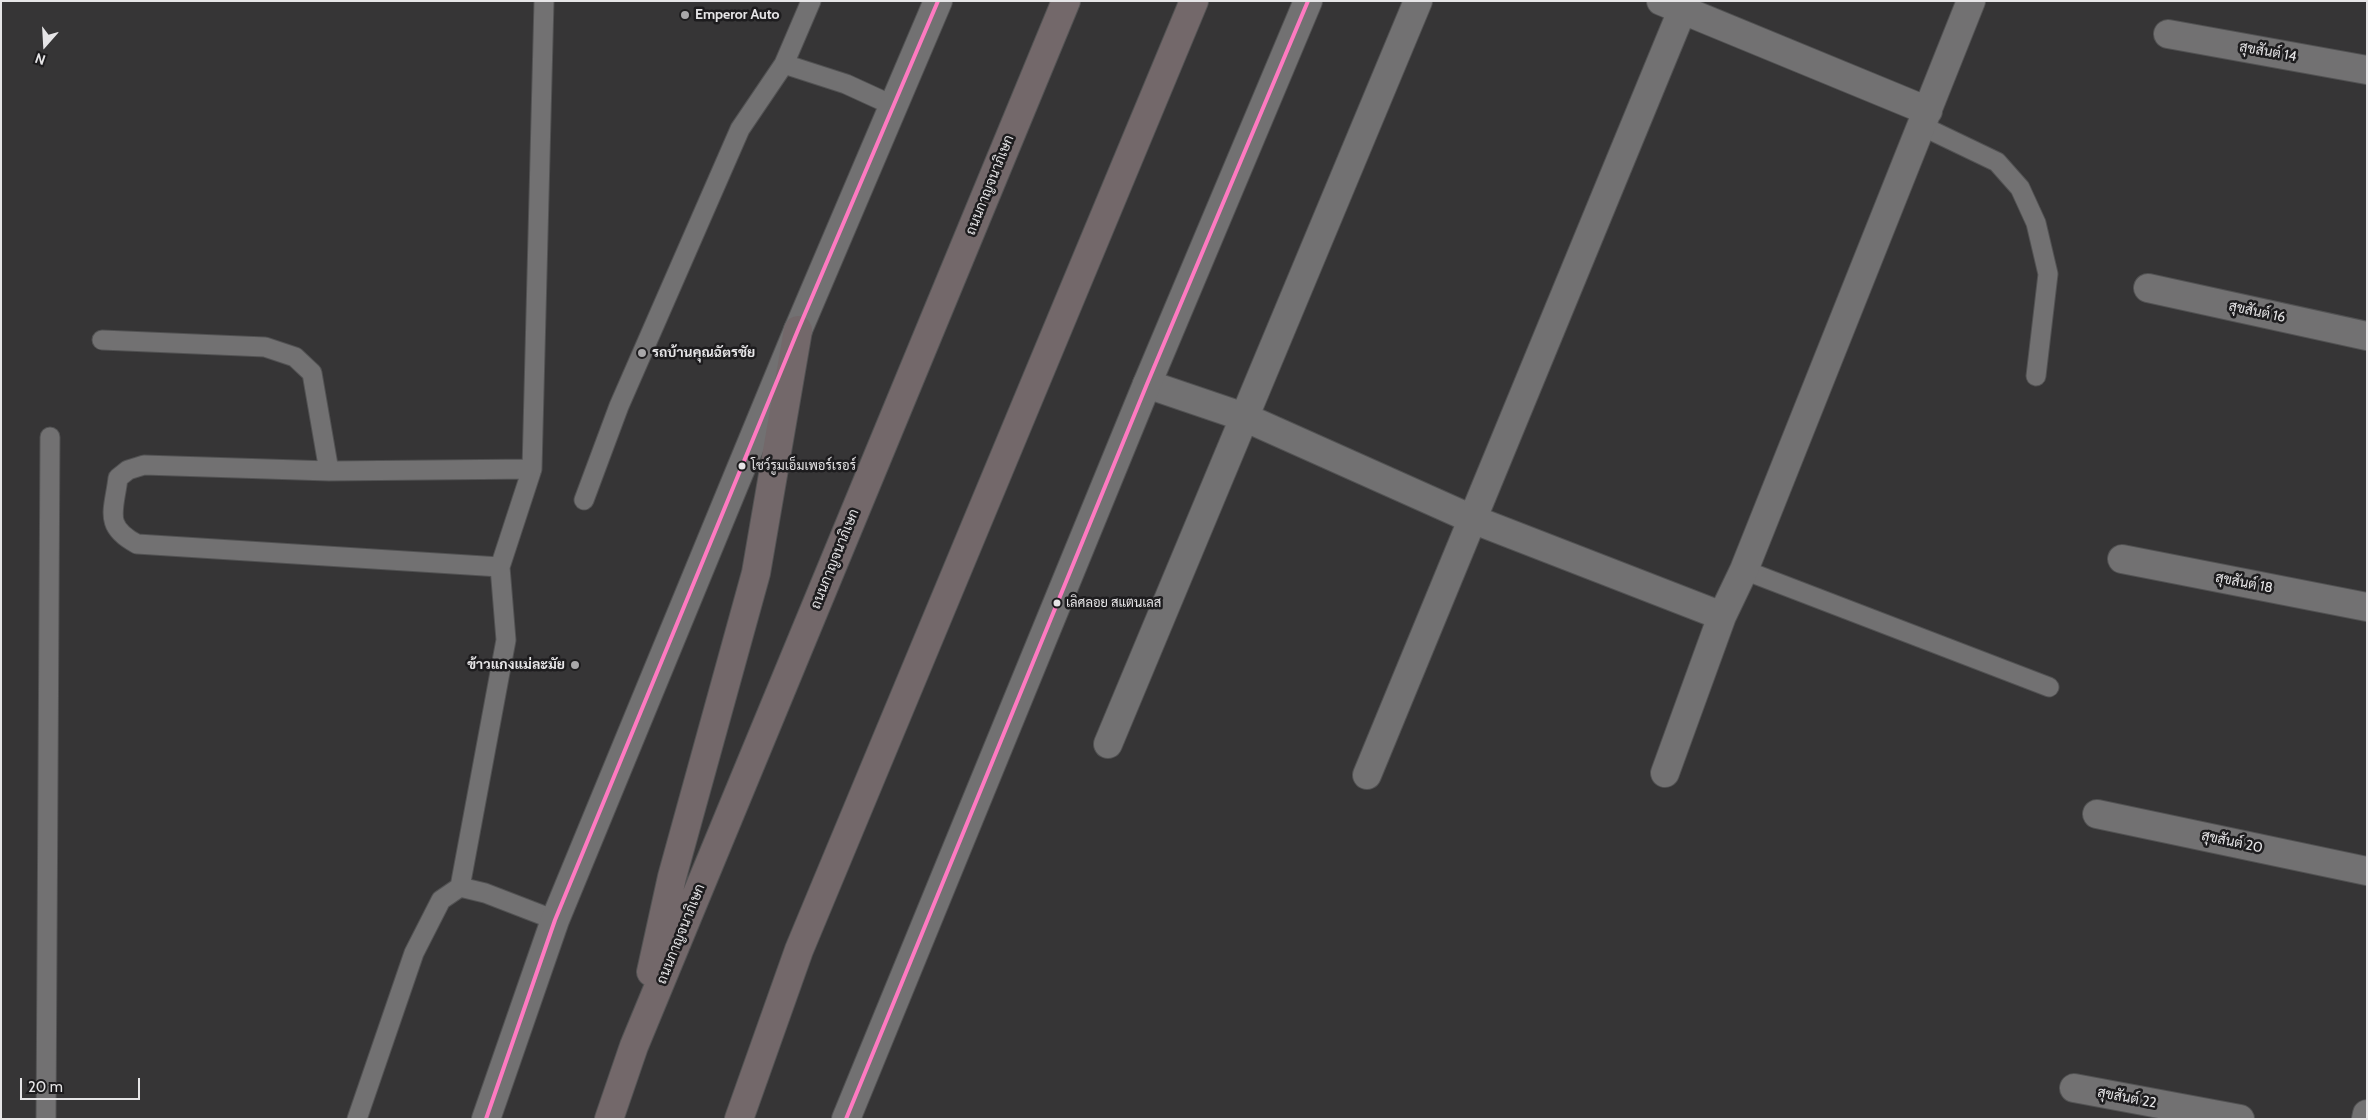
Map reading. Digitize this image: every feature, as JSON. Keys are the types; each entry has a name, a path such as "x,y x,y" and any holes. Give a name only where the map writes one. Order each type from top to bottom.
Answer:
{"highway":[{"name":"ถนนกาญจนาภิเษก","path":"609,1119 634,1046 1066,1"},
{"path":"739,1119 799,950 1194,1"},
{"path":"634,1046 672,877 756,573 798,330"}],"street":[{"path":"486,1119 555,920 798,330 938,1"},
{"path":"846,1119 1147,384 1308,1"},
{"path":"1108,744 1418,1"},
{"path":"1664,773 1722,616 1744,570 1971,1"},
{"path":"1367,775 1472,519 1676,4 1924,119"},
{"name":"สุขสันต์ 14","path":"2168,34 2367,70"},
{"name":"สุขสันต์ 16","path":"2148,288 2367,336"},
{"path":"1147,384 1244,417 1472,519 1722,616"},
{"name":"สุขสันต์ 18","path":"2122,559 2367,607"},
{"name":"สุขสันต์ 20","path":"2097,814 2367,871"},
{"name":"สุขสันต์ 22","path":"2074,1088 2240,1119"},
{"path":"2366,1119 2367,1114"}],"lane":[{"path":"357,1119 414,953 441,900 460,887 506,640 500,567 532,469 544,1"},
{"path":"584,500 619,406 740,129 784,64 811,1"},
{"path":"784,64 846,84 894,106"},
{"path":"1924,119 1997,162 2020,188 2036,223 2048,274 2036,376"},
{"path":"102,340 265,347 295,357 312,373 329,471"},
{"path":"46,1119 50,437"},
{"path":"500,567 137,544 122,536 112,521 118,478 128,470 144,465 329,471 532,469"},
{"path":"1744,570 2049,687"},
{"path":"460,887 485,893 555,920"}],"transit line":[{"path":"486,1119 555,920 798,330 938,1"},
{"path":"846,1119 1147,384 1308,1"}],"place":[{"name":"Emperor Auto","path":"685,15"},
{"name":"รถบ้านคุณฉัตรชัย","path":"642,353"},
{"name":"โชว์รูมเอ็มเพอร์เรอร์","path":"742,466"},
{"name":"เลิศลอย สแตนเลส","path":"1057,603"},
{"name":"ข้าวแกงแม่ละมัย","path":"575,665"}]}
